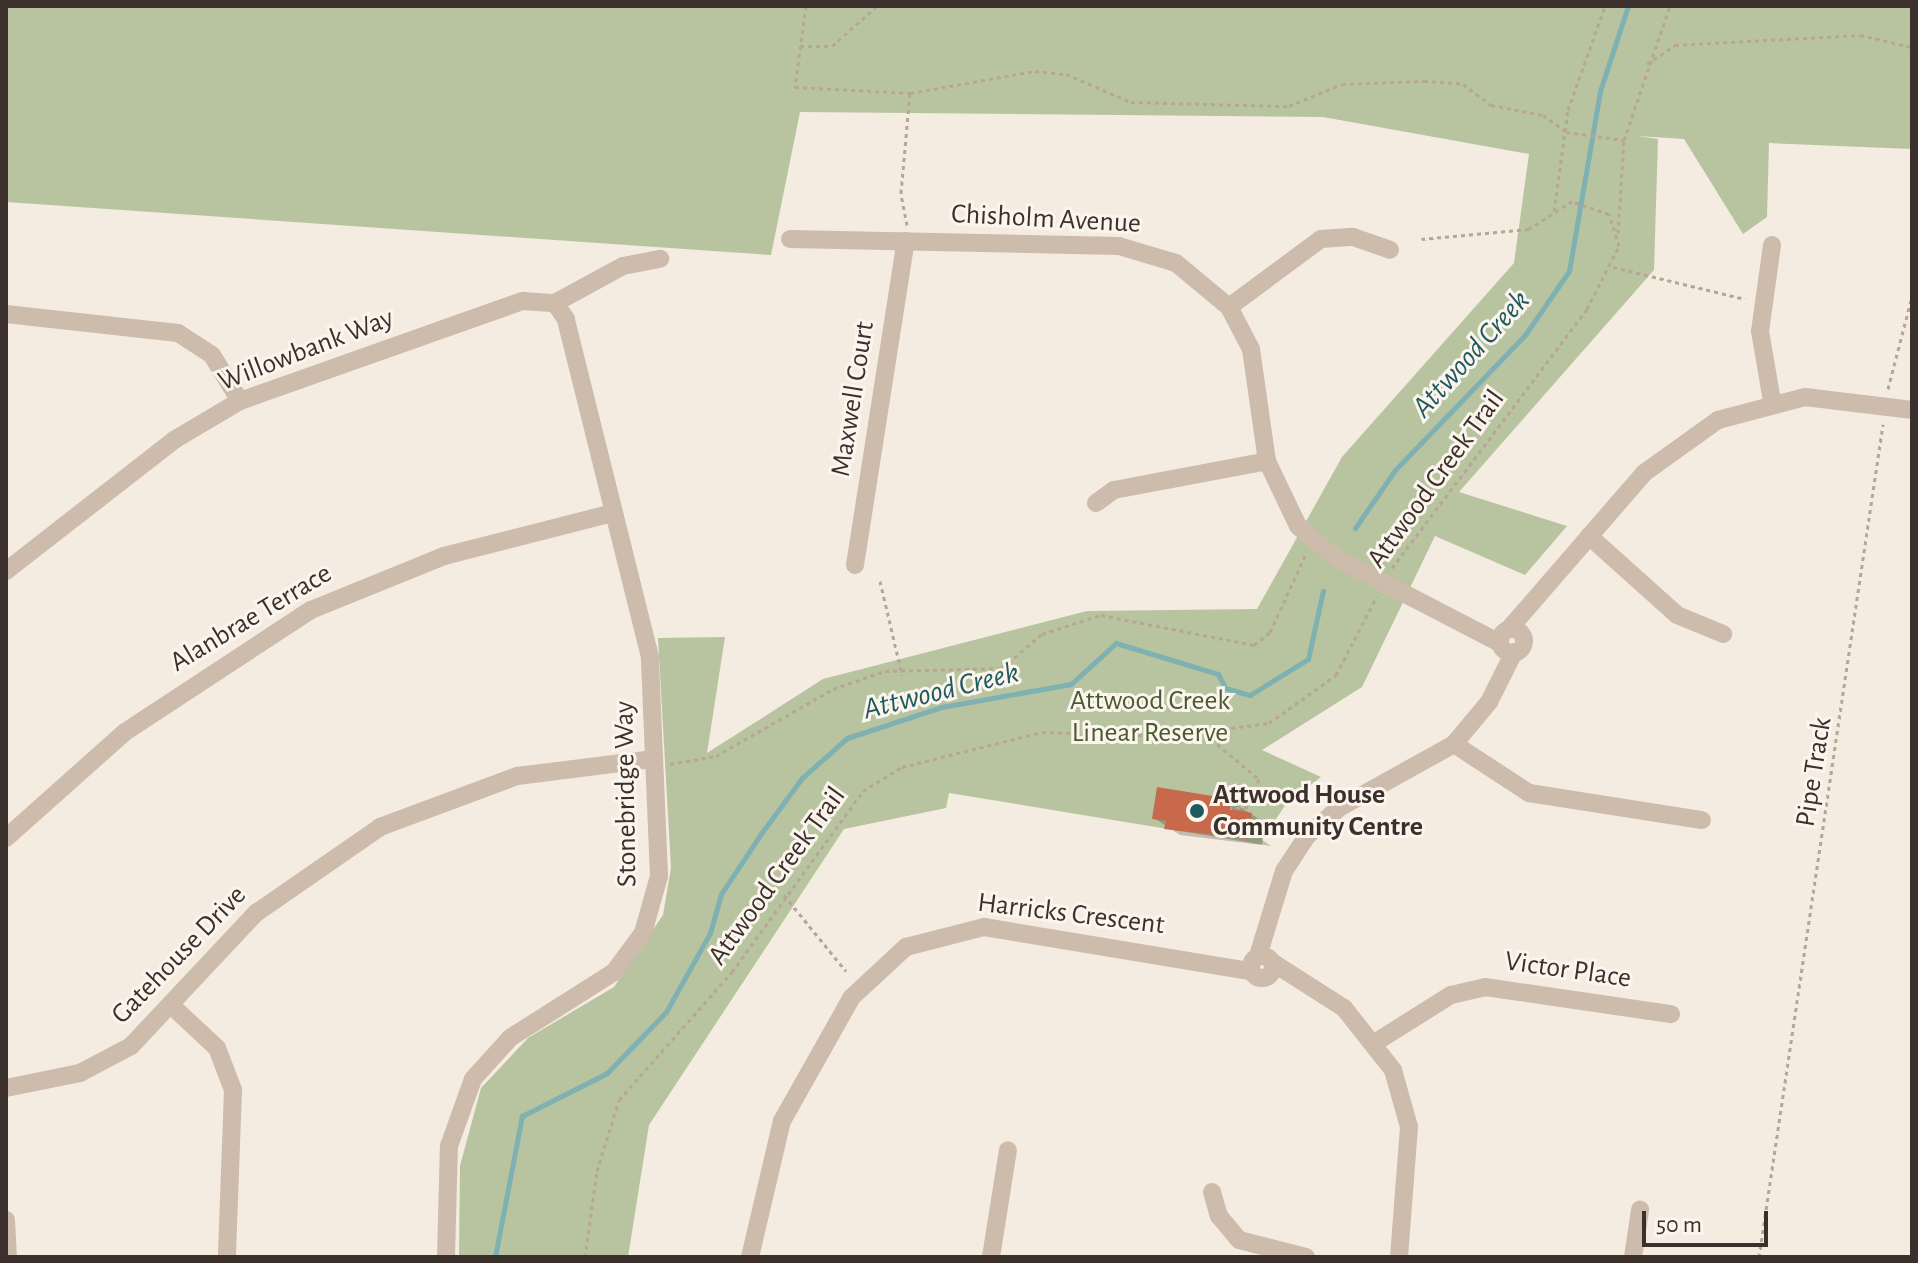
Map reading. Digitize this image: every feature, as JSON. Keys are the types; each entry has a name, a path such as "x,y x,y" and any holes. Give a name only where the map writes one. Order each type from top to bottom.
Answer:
{"street":[{"path":"1229,307 1321,239 1353,237 1390,250"},
{"name":"Chisholm Avenue","path":"790,239 1150,252 1188,272 1229,307 1257,372 1267,461 1286,508 1312,541 1385,583 1509,640"},
{"name":"Maxwell Court","path":"855,565 906,241"},
{"path":"1772,245 1760,331 1772,401"},
{"name":"Willowbank Way","path":"6,571 174,440 240,401 523,301 555,303 623,266 660,259"},
{"name":"Stonebridge Way","path":"446,1257 449,1146 473,1079 510,1038 614,972 652,912 660,855 650,657 566,319 555,303"},
{"path":"6,314 169,329 212,355 240,401"},
{"path":"1262,964 1273,909 1294,852 1322,820 1454,744 1495,690 1509,640 1537,599 1589,536 1691,435 1772,401 1832,397 1912,410"},
{"path":"1096,503 1114,490 1267,461"},
{"name":"Alanbrae Terrace","path":"6,838 125,732 311,610 444,556 613,513"},
{"path":"1589,536 1677,615 1723,634"},
{"path":"1454,744 1529,793 1702,820"},
{"name":"Gatehouse Drive","path":"6,1088 49,1083 105,1062 173,1007 256,913 380,827 517,776 654,763"},
{"name":"Harricks Crescent","path":"750,1257 782,1121 852,997 906,947 984,927 1205,961 1262,964 1308,985 1376,1042 1393,1070 1409,1127 1399,1257"},
{"name":"Victor Place","path":"1376,1042 1451,995 1485,987 1671,1014"},
{"path":"173,1007 217,1048 233,1090 227,1257"},
{"path":"991,1257 1008,1150"},
{"path":"1212,1192 1219,1216 1239,1240 1306,1257"},
{"path":"1633,1257 1640,1210"},
{"path":"6,1220 8,1257"}],"path":[{"path":"806,6 795,87 910,93 1035,71 1066,74 1131,102 1289,106 1342,84 1424,81 1463,84 1491,105 1543,115 1566,132 1624,140"},
{"path":"800,46 832,46 877,6"},
{"path":"1554,211 1566,132 1605,6"},
{"name":"Attwood Creek Trail","path":"585,1257 597,1171 619,1100 691,1024 853,802 902,767 1042,732 1205,734 1269,723 1326,686 1347,662 1385,583 1613,267 1624,140 1647,64 1670,6"},
{"path":"1647,64 1675,45 1860,35 1912,47"},
{"path":"906,241 901,193 910,93"},
{"path":"1421,239 1529,229 1566,202 1604,210 1617,237"},
{"path":"1613,267 1749,299"},
{"name":"Pipe Track","path":"1759,1257 1886,405 1912,296"},
{"path":"654,763 716,756 833,689 885,671 902,676 1002,668 1042,634 1101,615 1254,645 1270,632 1305,556"},
{"path":"880,581 902,676"},
{"path":"1205,734 1257,775 1251,804"},
{"path":"1220,796 1251,804"},
{"path":"1230,808 1251,804"},
{"path":"784,895 846,971"}],"green space":[{"name":"Attwood Creek Linear Reserve","path":"6,6 1912,6 1912,149 1769,143 1767,217 1743,234 1684,139 1637,136 1658,139 1654,270 1459,492 1567,526 1525,575 1435,536 1362,687 1262,750 1321,777 1286,804 1262,840 1271,846 949,793 946,808 844,829 649,1125 628,1257 459,1257 460,1166 481,1088 528,1038 614,987 663,915 671,868 658,638 725,637 707,753 823,679 1087,611 1257,609 1342,457 1514,263 1529,154 1323,117 800,112 771,255 6,202"}],"building":[{"name":"Attwood House Community Centre","path":"1157,787 1231,799 1230,809 1252,813 1248,839 1164,829 1166,821 1152,819"}],"waterway":[{"name":"Attwood Creek","path":"1355,528 1395,470 1525,335 1569,271 1600,91 1628,6"},
{"name":"Attwood Creek","path":"495,1257 522,1116 607,1073 666,1012 710,933 721,894 802,778 847,738 942,707 1071,684 1116,643 1218,674 1225,688 1250,695 1308,659 1323,591"}],"place":[{"name":"Attwood House Community Centre","path":"1197,811"}]}
